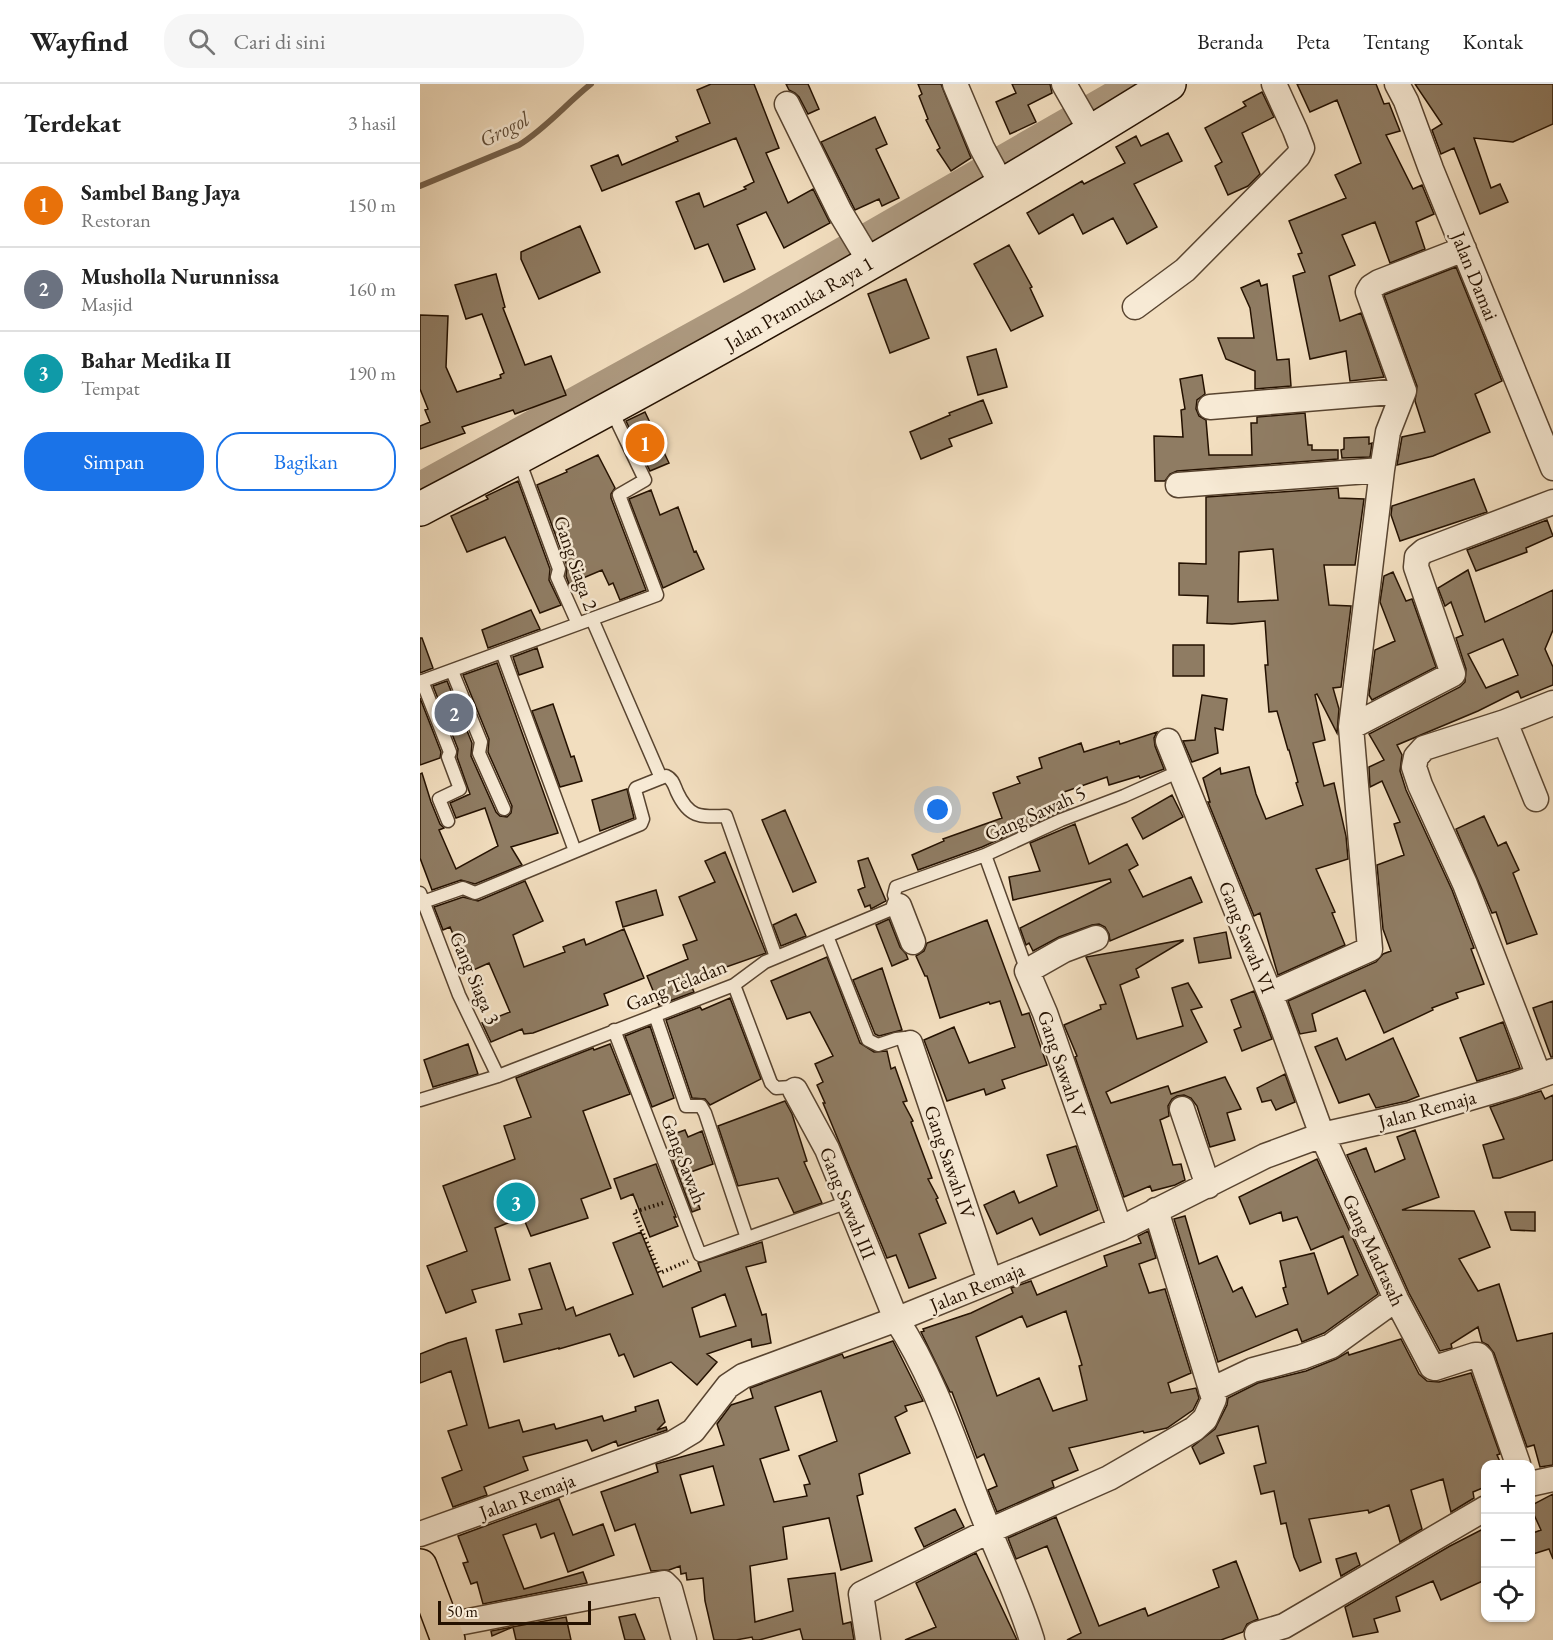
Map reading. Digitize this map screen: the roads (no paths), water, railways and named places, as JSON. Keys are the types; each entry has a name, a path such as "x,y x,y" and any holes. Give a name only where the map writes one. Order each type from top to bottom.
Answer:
{"highway":[{"path":"420,1566 445,1633"}],"main road":[{"name":"Jalan Pramuka Raya 1","path":"420,509 750,333 860,246 992,167 1079,109 1154,88"}],"street":[{"path":"955,84 992,167"},
{"path":"1135,307 1185,270 1298,156 1302,148 1274,84"},
{"name":"Jalan Damai","path":"1397,84 1406,101 1553,468"},
{"path":"787,104 840,212 860,246"},
{"path":"1270,994 1370,949 1351,727 1382,470 1388,432 1404,391 1368,292 1379,282 1464,249"},
{"path":"1210,407 1404,391"},
{"path":"1178,485 1382,470"},
{"path":"1351,727 1453,674 1416,567 1416,557 1424,551 1553,502"},
{"path":"1546,1074 1465,884 1420,786 1414,767 1416,757 1424,748 1505,722 1553,703"},
{"path":"1505,722 1536,799"},
{"name":"Gang Sawah VI","path":"1168,741 1270,994 1322,1135"},
{"path":"899,906 913,942"},
{"path":"1027,971 1064,950 1096,938"},
{"name":"Gang Sawah V","path":"1027,971 1120,1229"},
{"name":"Gang Sawah IV","path":"910,1043 990,1281"},
{"name":"Jalan Remaja","path":"420,1534 673,1443 693,1431 728,1386 743,1376 896,1319 1120,1229 1265,1156 1322,1135 1411,1115 1546,1074"},
{"name":"Gang Sawah III","path":"795,1090 827,1149 896,1319 906,1334 933,1391 989,1531 1008,1572 1032,1640"},
{"path":"1182,1109 1208,1186"},
{"name":"Gang Madrasah","path":"1322,1135 1396,1299 1429,1364 1435,1368 1478,1355 1481,1358 1517,1460"},
{"path":"868,1640 861,1594 989,1531 1109,1478 1194,1429 1205,1419 1214,1398 1156,1210"},
{"path":"1211,1390 1253,1370 1302,1357 1331,1346 1396,1299"},
{"path":"1535,1483 1553,1479"},
{"path":"1254,1638 1284,1626 1481,1510"},
{"path":"445,1633 664,1583 670,1589 684,1640"}],"lane":[{"path":"578,624 657,595 619,495 645,480 610,408"},
{"name":"Gang Siaga 2","path":"421,682 578,624 557,577 559,568 518,458"},
{"path":"592,619 661,778"},
{"path":"502,652 575,851"},
{"path":"452,671 481,742 479,753 504,809"},
{"path":"421,682 450,752 448,757 460,789 439,799 448,821"},
{"name":"Gang Sawah 5","path":"1027,971 985,855 1061,820 1180,771"},
{"path":"422,898 463,888 476,893 641,824 643,819 636,788 666,776 672,779 686,808 701,817 726,816 776,957"},
{"path":"899,906 894,895 896,887 985,855"},
{"name":"Gang Siaga 3","path":"422,898 459,995 498,1076"},
{"name":"Gang Teladan","path":"420,1100 498,1076 734,985 765,962 899,906"},
{"path":"827,936 868,1040 878,1045 905,1038 910,1043"},
{"path":"734,985 771,1083 776,1088 791,1087 795,1090"},
{"name":"Gang Sawah","path":"614,1030 700,1255 747,1238 705,1113 701,1106 686,1106 655,1015"},
{"path":"747,1238 848,1202"}],"waterway":[{"name":"Grogol","path":"420,186 519,145 591,84"},
{"path":"420,482 745,303 1126,84"}],"place":[{"name":"Sambel Bang Jaya","path":"645,443"},
{"name":"Musholla Nurunnissa","path":"454,713"},
{"name":"Bahar Medika II","path":"516,1202"}]}
